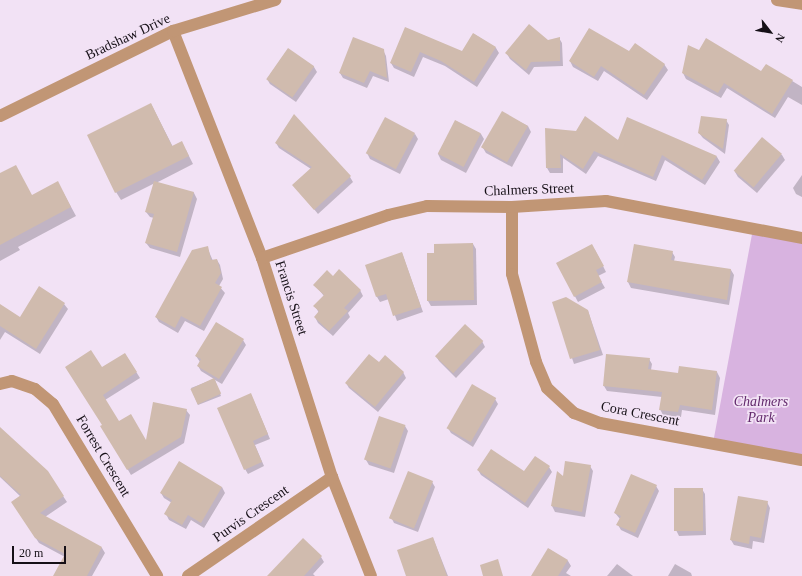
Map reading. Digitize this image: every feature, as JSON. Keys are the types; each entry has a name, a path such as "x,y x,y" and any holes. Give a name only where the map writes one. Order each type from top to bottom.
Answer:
{"street":[{"name":"Bradshaw Drive","path":"0,116 173,31 275,0"},
{"path":"777,0 802,4"},
{"name":"Francis Street","path":"173,31 262,258 332,477 371,576"},
{"name":"Chalmers Street","path":"262,258 388,215 427,206 512,207 606,201 802,238"},
{"name":"Cora Crescent","path":"512,207 512,274 536,362 547,388 574,413 600,423 802,460"},
{"name":"Forrest Crescent","path":"0,384 12,381 34,389 53,404 157,576"},
{"name":"Purvis Crescent","path":"188,576 332,477"}],"green space":[{"name":"Chalmers Park","path":"753,229 802,238 802,460 713,443"}],"building":[{"path":"529,24 548,40 560,37 560,61 531,62 526,70 505,53"},
{"path":"405,27 462,51 473,33 496,47 474,82 441,61 420,52 411,72 390,63"},
{"path":"589,28 629,51 635,43 665,64 644,95 601,66 594,77 569,61"},
{"path":"353,37 384,49 387,78 370,71 364,83 339,73"},
{"path":"706,38 761,71 766,64 793,80 772,114 724,83 718,93 682,73 688,45 699,50"},
{"path":"288,48 314,66 292,97 266,79"},
{"path":"151,103 172,146 182,141 189,156 115,193 87,135"},
{"path":"502,111 528,126 507,162 481,147"},
{"path":"294,114 351,176 314,210 292,185 312,167 275,143"},
{"path":"585,116 618,140 627,117 717,156 702,180 662,155 653,177 594,151 583,169 560,154 561,168 546,168 545,128 576,131"},
{"path":"701,116 727,119 723,149 698,133"},
{"path":"385,117 415,133 396,169 366,153"},
{"path":"455,120 481,133 464,167 438,154"},
{"path":"762,137 782,154 754,187 734,171"},
{"path":"16,165 32,195 58,181 71,207 0,245 0,173"},
{"path":"154,181 194,192 177,252 145,243 154,214 145,212"},
{"path":"473,243 474,300 427,301 427,253 434,253 434,244"},
{"path":"592,244 604,266 596,270 602,282 574,297 556,263"},
{"path":"634,244 673,251 671,260 731,269 727,300 627,282"},
{"path":"208,246 211,260 217,259 221,273 215,283 222,287 200,326 181,316 175,328 155,317 192,250"},
{"path":"402,252 421,307 393,316 386,294 376,297 365,265"},
{"path":"339,269 361,290 344,308 348,311 329,331 314,317 319,311 313,306 324,295 313,285 327,270 333,276"},
{"path":"39,286 65,303 36,349 0,326 0,304 20,317"},
{"path":"566,297 588,310 600,350 570,359 552,302"},
{"path":"216,322 244,339 219,379 197,366 201,359 195,356"},
{"path":"465,324 483,341 453,373 435,356"},
{"path":"91,350 102,367 125,353 137,372 103,395 119,421 131,414 146,440 153,402 187,409 181,437 127,470 100,426 102,425 65,367"},
{"path":"369,354 379,362 385,355 404,372 375,407 345,383"},
{"path":"606,354 650,358 648,369 678,373 679,366 717,371 712,410 680,405 678,412 659,410 662,392 603,386"},
{"path":"214,378 221,393 198,404 190,389"},
{"path":"472,384 496,398 471,442 446,428"},
{"path":"251,393 268,434 253,441 262,462 244,470 217,408"},
{"path":"379,416 405,425 390,469 364,459"},
{"path":"0,427 48,471 64,496 40,513 102,547 87,576 53,576 65,554 35,538 11,502 21,495 0,476"},
{"path":"491,449 524,471 535,456 550,466 525,503 477,470"},
{"path":"179,461 222,487 201,523 188,515 182,525 164,514 172,500 160,493"},
{"path":"565,461 591,465 582,512 551,506 557,471 563,476"},
{"path":"408,471 433,481 414,528 389,518"},
{"path":"631,474 657,485 635,533 616,525 621,516 614,513"},
{"path":"674,488 703,488 703,531 674,531"},
{"path":"738,496 768,501 761,538 750,536 749,544 730,540"},
{"path":"433,537 447,576 406,576 397,550"},
{"path":"303,538 322,556 304,576 267,576"},
{"path":"548,548 568,560 558,576 531,576"},
{"path":"498,559 503,576 483,576 480,565"}]}
